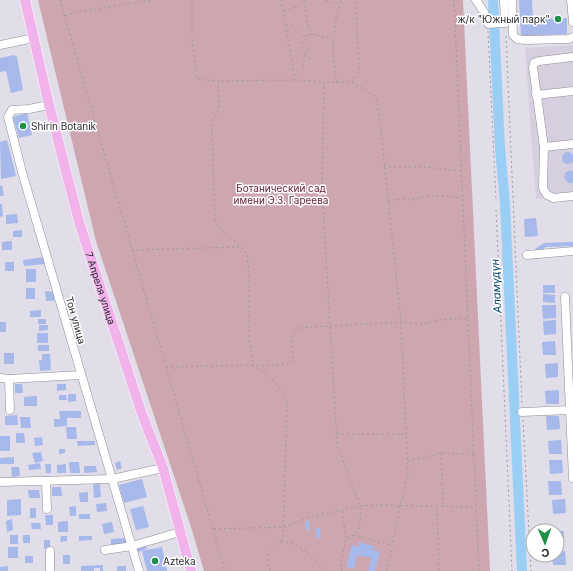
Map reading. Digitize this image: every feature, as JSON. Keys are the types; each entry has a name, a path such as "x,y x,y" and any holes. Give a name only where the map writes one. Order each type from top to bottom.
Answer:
{"main road":[{"name":"7 Апреля улица","path":"25,0 49,105 89,253 142,414 163,468 191,571"}],"street":[{"path":"476,0 490,24 505,23 504,0"},
{"path":"512,0 513,35 517,39 525,40 573,37"},
{"path":"571,0 573,22"},
{"path":"0,45 34,38"},
{"path":"573,57 539,61 534,63 533,67 544,147 543,188 547,195 554,198 573,196"},
{"path":"536,95 573,91"},
{"name":"Тон улица","path":"49,105 29,109 12,110 8,117 22,172 139,571"},
{"path":"544,147 573,144"},
{"path":"527,255 573,251"},
{"path":"565,297 571,405 573,478"},
{"path":"0,378 9,379 81,375"},
{"path":"9,379 10,410"},
{"path":"522,412 571,405"},
{"path":"0,482 112,479 163,468"},
{"path":"46,481 47,509"},
{"path":"106,550 132,546 180,532"},
{"path":"50,551 50,571"}],"path":[{"path":"60,0 225,571"},
{"path":"65,16 76,12 153,0"},
{"path":"192,0 192,37 197,79 218,81 296,80 352,82 376,97 401,322 408,474 387,571"},
{"path":"281,0 296,80"},
{"path":"283,11 293,9 305,0"},
{"path":"305,0 307,26 312,34"},
{"path":"326,0 332,3 341,3"},
{"path":"337,82 333,39 342,0"},
{"path":"352,82 360,72 356,0"},
{"path":"454,0 479,571"},
{"path":"505,23 522,412 531,571"},
{"path":"286,24 293,26 302,37 312,34 333,39"},
{"path":"490,24 496,201"},
{"path":"310,59 302,50 301,44 312,34"},
{"path":"303,67 304,57 308,52 308,49"},
{"path":"218,81 219,108 212,123 215,221 220,229 242,247 247,254 249,275 249,336 253,365 271,378 278,386 282,391 286,404 284,527 282,539 268,552 270,571"},
{"path":"324,82 322,187 337,444 360,506 361,520 358,531 354,535 346,538"},
{"path":"384,167 426,167 461,171"},
{"path":"388,201 395,199 412,200 428,196 462,198"},
{"path":"496,210 512,571"},
{"path":"132,250 242,247"},
{"path":"165,367 289,364 293,362 294,357 291,335 297,328 401,322 409,324 423,324 440,320 468,318"},
{"path":"337,434 406,434"},
{"path":"407,461 441,453 474,454"},
{"path":"441,453 443,506"},
{"path":"213,529 284,527 309,517 360,506 443,506 476,508"},
{"path":"437,506 439,571"},
{"path":"342,510 346,538 340,569 342,571"},
{"path":"354,535 392,545"},
{"path":"280,542 292,543 298,546 325,571"}],"shaded area":[{"path":"573,45 573,196 536,199 525,48"}],"green space":[{"name":"Ботанический сад имени Э.З. Гареева","path":"38,0 463,0 490,571 204,571 191,527 96,241"}],"building":[{"name":"ж/к \"Южный парк\"","path":"519,0 532,0 533,19 567,18 567,34 521,36"},
{"path":"14,55 17,57 23,90 11,93 6,71 0,72 0,58"},
{"name":"Shirin Botanik","path":"27,113 32,135 19,138 13,117"},
{"path":"7,140 16,176 1,179 0,142"},
{"path":"568,152 572,154 574,158 572,162 568,164 564,162 562,158 564,154"},
{"path":"570,170 573,171 573,183 567,182 564,177 565,173"},
{"path":"2,185 4,196 0,196 0,186"},
{"path":"0,204 2,204 3,216 0,217"},
{"path":"17,214 18,223 6,224 6,215"},
{"path":"536,218 538,236 525,237 524,219"},
{"path":"22,230 22,237 13,237 13,231"},
{"path":"12,241 12,250 2,250 2,242"},
{"path":"573,242 573,246 546,247 537,253 535,249 544,243"},
{"path":"45,257 45,264 24,266 23,260"},
{"path":"5,262 14,262 14,271 5,271"},
{"path":"26,269 36,269 36,282 26,282"},
{"path":"543,285 555,285 555,293 543,293"},
{"path":"26,288 35,288 35,299 26,299"},
{"path":"45,291 54,292 54,301 46,301"},
{"path":"543,294 555,295 555,303 543,302"},
{"path":"542,305 556,305 556,318 543,319"},
{"path":"41,310 41,317 30,317 30,311"},
{"path":"38,319 46,319 46,324 38,324"},
{"path":"556,320 556,334 544,335 543,321"},
{"path":"0,322 6,322 6,332 0,332"},
{"path":"39,325 48,325 48,330 39,331"},
{"path":"37,333 48,333 48,343 37,343"},
{"path":"555,341 556,355 543,355 542,342"},
{"path":"38,345 49,345 49,351 38,351"},
{"path":"4,353 14,353 14,364 4,364"},
{"path":"42,354 50,354 51,370 40,371 39,360 42,360"},
{"path":"558,363 558,377 546,378 545,364"},
{"path":"15,384 22,384 23,393 15,393"},
{"path":"57,384 66,384 66,390 57,391"},
{"path":"559,390 559,404 546,404 545,391"},
{"path":"68,394 76,394 76,401 68,402"},
{"path":"59,395 66,395 67,400 59,400"},
{"path":"37,396 37,406 24,406 24,397"},
{"path":"59,411 81,411 81,418 67,418 67,426 54,427 54,419 60,419"},
{"path":"17,415 18,425 5,425 5,416"},
{"path":"546,416 559,416 560,429 547,430"},
{"path":"20,417 30,417 31,428 21,428"},
{"path":"66,427 76,427 77,439 67,439"},
{"path":"16,433 24,433 25,443 16,443"},
{"path":"0,436 10,436 10,451 0,451"},
{"path":"42,437 43,445 35,446 34,438"},
{"path":"561,440 562,454 549,454 548,441"},
{"path":"77,441 95,441 95,445 78,446"},
{"path":"59,449 65,449 65,453 59,454"},
{"path":"41,452 43,461 35,463 32,453"},
{"path":"14,457 14,464 0,464 0,458"},
{"path":"549,460 562,460 563,473 550,474"},
{"path":"120,461 122,468 117,470 115,463"},
{"path":"69,462 79,462 80,473 70,473"},
{"path":"40,463 41,469 29,470 28,465"},
{"path":"45,464 51,464 51,473 46,473"},
{"path":"66,464 66,473 57,473 57,465"},
{"path":"84,466 96,466 97,472 84,473"},
{"path":"11,467 19,467 20,476 12,477"},
{"path":"142,479 147,497 124,503 119,485"},
{"path":"548,481 561,481 562,495 549,495"},
{"path":"93,483 100,483 101,497 94,498"},
{"path":"52,487 61,487 62,496 52,496"},
{"path":"28,490 39,490 40,498 29,498"},
{"path":"88,492 88,502 80,502 79,493"},
{"path":"21,499 21,515 7,516 7,500"},
{"path":"565,499 566,513 553,514 552,500"},
{"path":"106,503 107,511 97,512 96,504"},
{"path":"76,506 76,516 70,516 69,507"},
{"path":"143,506 149,527 136,530 130,509"},
{"path":"30,508 36,508 36,518 30,518"},
{"path":"79,514 90,514 90,519 79,519"},
{"path":"45,515 53,515 53,525 46,525"},
{"path":"12,519 13,530 7,532 6,521"},
{"path":"68,521 68,532 58,532 58,522"},
{"path":"305,521 309,521 310,530 306,530"},
{"path":"112,522 114,532 104,534 102,524"},
{"path":"31,523 40,523 41,529 32,529"},
{"path":"316,528 320,528 321,538 316,538"},
{"path":"10,535 18,535 18,544 10,544"},
{"path":"23,535 30,535 30,543 23,543"},
{"path":"61,536 67,536 67,541 60,542"},
{"path":"79,536 92,536 92,540 79,541"},
{"path":"126,538 127,545 111,546 111,539"},
{"path":"44,540 50,540 50,549 44,549"},
{"path":"359,542 374,546 373,550 380,552 375,571 368,571 371,558 357,555 354,569 346,567 352,545 358,547"},
{"path":"145,544 147,549 138,552 136,547"},
{"path":"8,547 18,547 18,558 8,558"},
{"name":"Azteka","path":"162,547 167,571 147,571 142,551"},
{"path":"565,551 566,565 553,565 553,563 565,563"},
{"path":"63,555 70,555 70,564 63,564"},
{"path":"25,556 33,556 33,563 25,563"},
{"path":"103,565 103,571 100,571 100,568 94,568 94,571 81,571 81,566"},
{"path":"8,566 8,571 0,571 0,567"},
{"path":"117,566 126,566 126,571 117,571"}],"waterway":[{"name":"Аламүдүн","path":"493,0 500,148 505,204 522,571"}],"place":[{"name":"ж/к \"Южный парк\"","path":"558,19"},
{"name":"Shirin Botanik","path":"23,126"},
{"name":"Azteka","path":"155,561"}]}
